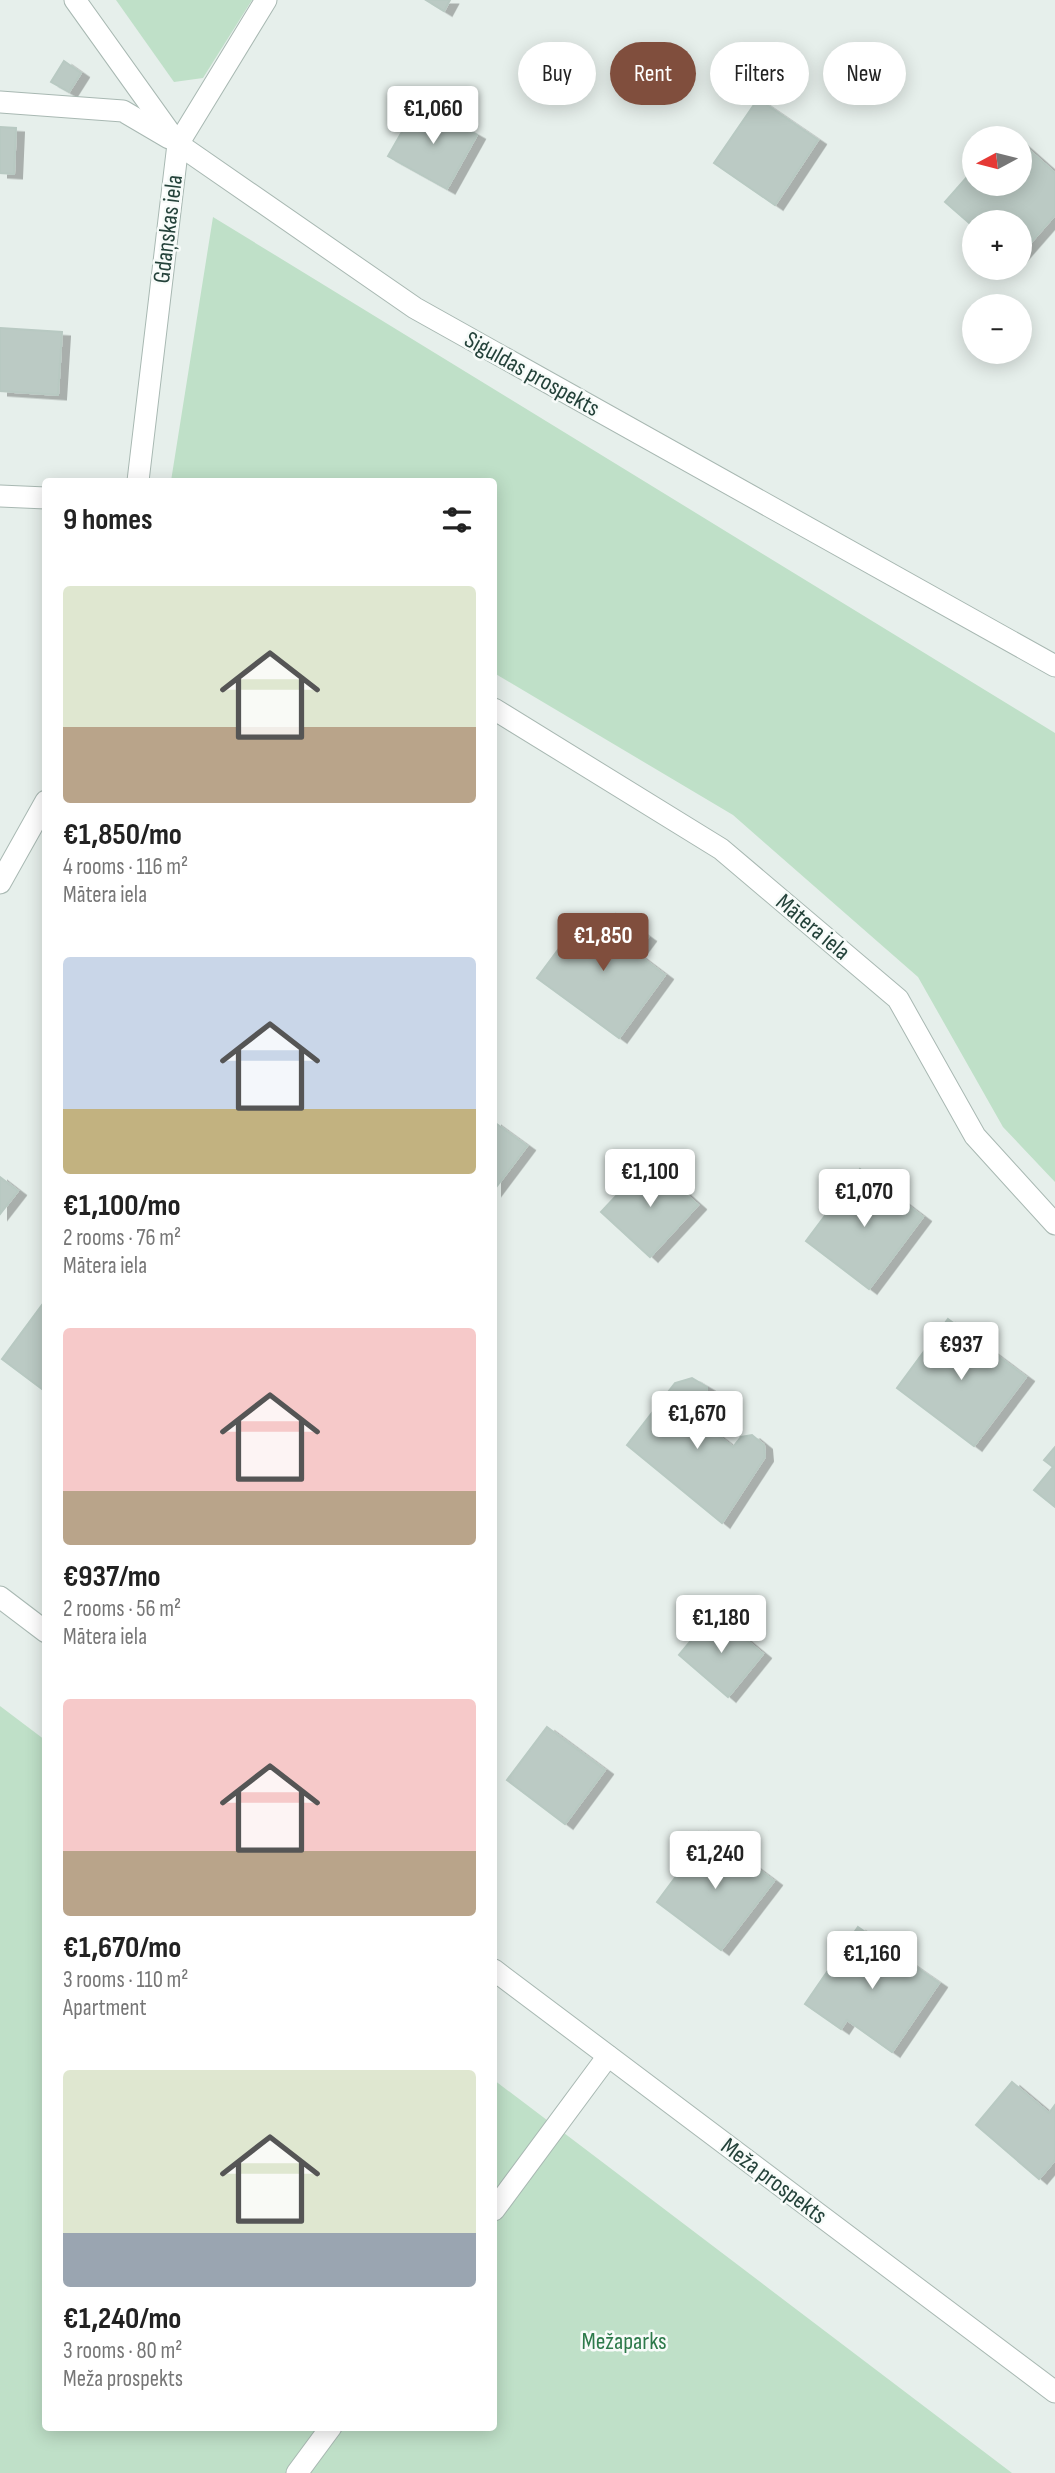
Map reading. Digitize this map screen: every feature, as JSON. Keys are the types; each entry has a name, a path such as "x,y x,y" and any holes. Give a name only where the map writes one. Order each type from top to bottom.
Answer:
{"street":[{"name":"Siguldas prospekts","path":"75,0 178,144 415,308 1055,666"},
{"name":"Gdaņskas iela","path":"138,478 178,144 266,0"},
{"path":"0,102 123,111 178,144"},
{"path":"0,496 42,498"},
{"name":"Mātera iela","path":"497,711 721,849 898,999 975,1136 1055,1224"},
{"path":"0,883 42,808"},
{"path":"0,1597 42,1629"},
{"name":"Meža prospekts","path":"497,1972 1055,2392"},
{"path":"497,2206 608,2056"},
{"path":"297,2473 328,2431"}],"green space":[{"path":"116,0 252,0 203,78 174,82"},
{"path":"213,217 1055,733 1055,1182 1003,1127 918,977 733,815 497,675 497,478 171,478"},
{"name":"Mežaparks","path":"0,1706 42,1738 42,2431 497,2431 497,2082 1012,2473 0,2473"}],"building":[{"path":"426,0 450,0 444,11"},
{"path":"64,61 81,73 69,92 51,82"},
{"path":"419,102 477,135 447,189 388,156"},
{"path":"754,105 767,105 818,140 775,205 714,163"},
{"path":"0,127 16,128 14,174 0,173"},
{"path":"1032,153 1055,173 1055,215 1032,241 1032,210 962,210 962,217 945,202 962,183 962,196 1032,196"},
{"path":"0,328 62,332 58,395 0,391"},
{"path":"616,914 648,937 636,953 665,975 619,1038 537,978 584,915 604,930"},
{"path":"497,1124 527,1146 497,1186"},
{"path":"649,1161 698,1205 650,1257 601,1212"},
{"path":"860,1169 923,1217 869,1289 806,1241"},
{"path":"0,1177 18,1191 0,1214"},
{"path":"42,1305 42,1389 2,1359"},
{"path":"948,1319 1026,1377 974,1446 897,1388"},
{"path":"692,1378 707,1387 706,1404 695,1418 733,1447 741,1437 752,1435 764,1445 765,1457 722,1523 627,1445 675,1383"},
{"path":"1055,1447 1055,1507 1034,1490 1053,1467 1044,1460"},
{"path":"714,1613 763,1654 728,1697 679,1655"},
{"path":"547,1727 605,1770 565,1824 507,1780"},
{"path":"709,1832 774,1881 721,1950 657,1902"},
{"path":"858,1927 939,1983 892,2052 847,2020 841,2029 805,2004"},
{"path":"1012,2082 1049,2113 1055,2105 1055,2160 1039,2179 976,2125"}]}
